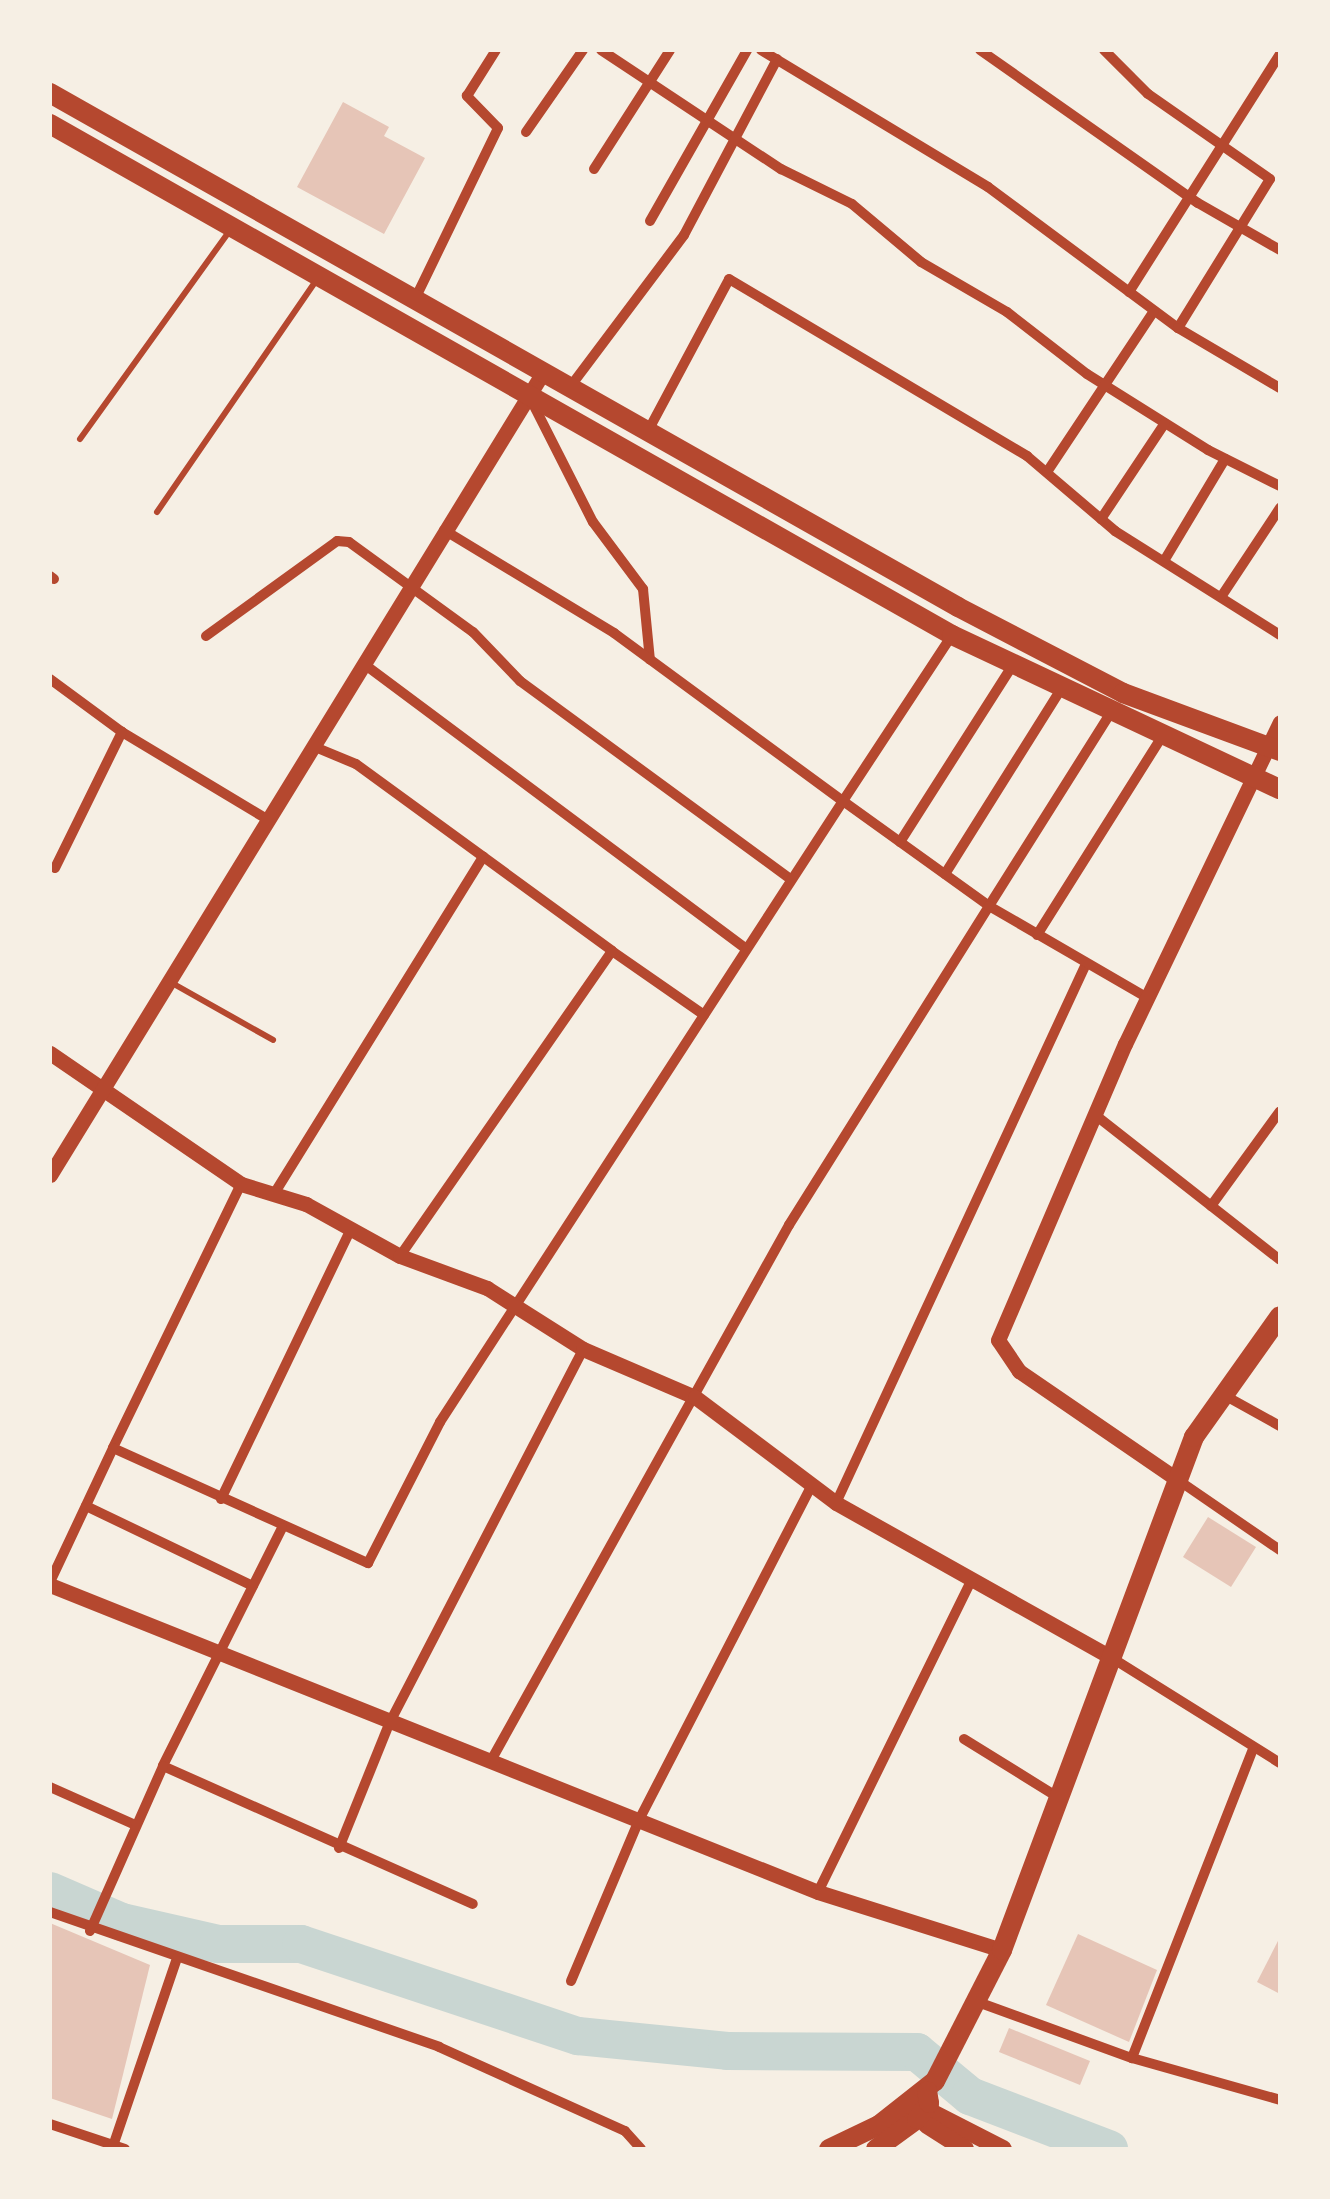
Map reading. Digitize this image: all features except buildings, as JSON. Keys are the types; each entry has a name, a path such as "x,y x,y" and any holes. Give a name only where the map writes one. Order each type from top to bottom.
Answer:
{"highway":[{"path":"50,93 266,212 646,434 1123,692 1273,749"},
{"path":"50,124 952,635 1248,779 1277,782"},
{"path":"252,237 266,212"},
{"path":"876,2149 922,2100 1002,1950 1194,1438 1280,1316"},
{"path":"829,2149 922,2100"}],"main road":[{"path":"922,2100 965,2149"},
{"path":"922,2100 1003,2149"}],"street":[{"path":"415,299 498,128 467,96 496,50"},
{"path":"526,132 583,50"},
{"path":"601,50 738,142 852,204 921,262 1007,312 1107,386 1225,459 1280,486"},
{"path":"594,169 670,50"},
{"path":"650,221 711,123 747,50"},
{"path":"761,50 988,188 1178,328 1280,388"},
{"path":"980,50 1192,198 1280,250"},
{"path":"1104,50 1148,94 1270,179 1178,328"},
{"path":"1129,292 1280,54"},
{"path":"569,390 668,259 738,142 777,60"},
{"path":"646,434 729,280 1046,472 1101,519 1280,635"},
{"path":"1046,472 1154,311"},
{"path":"50,1175 542,374"},
{"path":"528,394 594,522 644,589 650,660"},
{"path":"1101,519 1166,423"},
{"path":"1164,561 1225,459"},
{"path":"1221,597 1280,508"},
{"path":"444,530 650,660 989,906 1148,998"},
{"path":"206,636 338,540 412,584 520,681 789,878"},
{"path":"113,1448 368,1564 440,1422 518,1308 789,878 952,635"},
{"path":"364,664 744,948"},
{"path":"900,842 1012,666"},
{"path":"50,679 122,732 267,819"},
{"path":"945,874 1061,689"},
{"path":"493,1758 789,1225 1110,714"},
{"path":"1280,722 1273,749 1248,779 1094,1114 998,1340 1019,1370 1280,1550"},
{"path":"52,870 122,732"},
{"path":"1037,935 1160,738"},
{"path":"315,747 356,764 704,1016"},
{"path":"274,1194 483,857"},
{"path":"400,1256 612,951"},
{"path":"836,1503 1086,964"},
{"path":"50,1054 241,1184 274,1194 400,1256 487,1288 583,1349 695,1397 836,1503 1112,1658 1280,1763"},
{"path":"1212,1206 1280,1111"},
{"path":"1094,1114 1280,1260"},
{"path":"241,1184 50,1583 390,1722 493,1758 818,1892 1002,1950"},
{"path":"220,1499 351,1229"},
{"path":"339,1848 390,1722 583,1349"},
{"path":"1224,1395 1280,1426"},
{"path":"571,1981 640,1818 812,1484"},
{"path":"86,1506 253,1586"},
{"path":"90,1931 132,1824 282,1528"},
{"path":"818,1892 972,1579"},
{"path":"964,1740 1059,1798"},
{"path":"1132,2058 1253,1749"},
{"path":"163,1766 339,1848 473,1904"},
{"path":"50,1786 132,1824"},
{"path":"50,1912 90,1931 104,1930 177,1958 296,1992 439,2047 625,2131 642,2149"},
{"path":"50,2124 116,2148 177,1958"},
{"path":"975,2001 1132,2058 1280,2100"}],"lane":[{"path":"80,439 233,226"},
{"path":"157,512 320,275"},
{"path":"167,980 273,1040"}],"waterway":[{"path":"50,1891 122,1922 218,1944 301,1944 578,2036 727,2051 917,2052 970,2096 1109,2149"}]}
